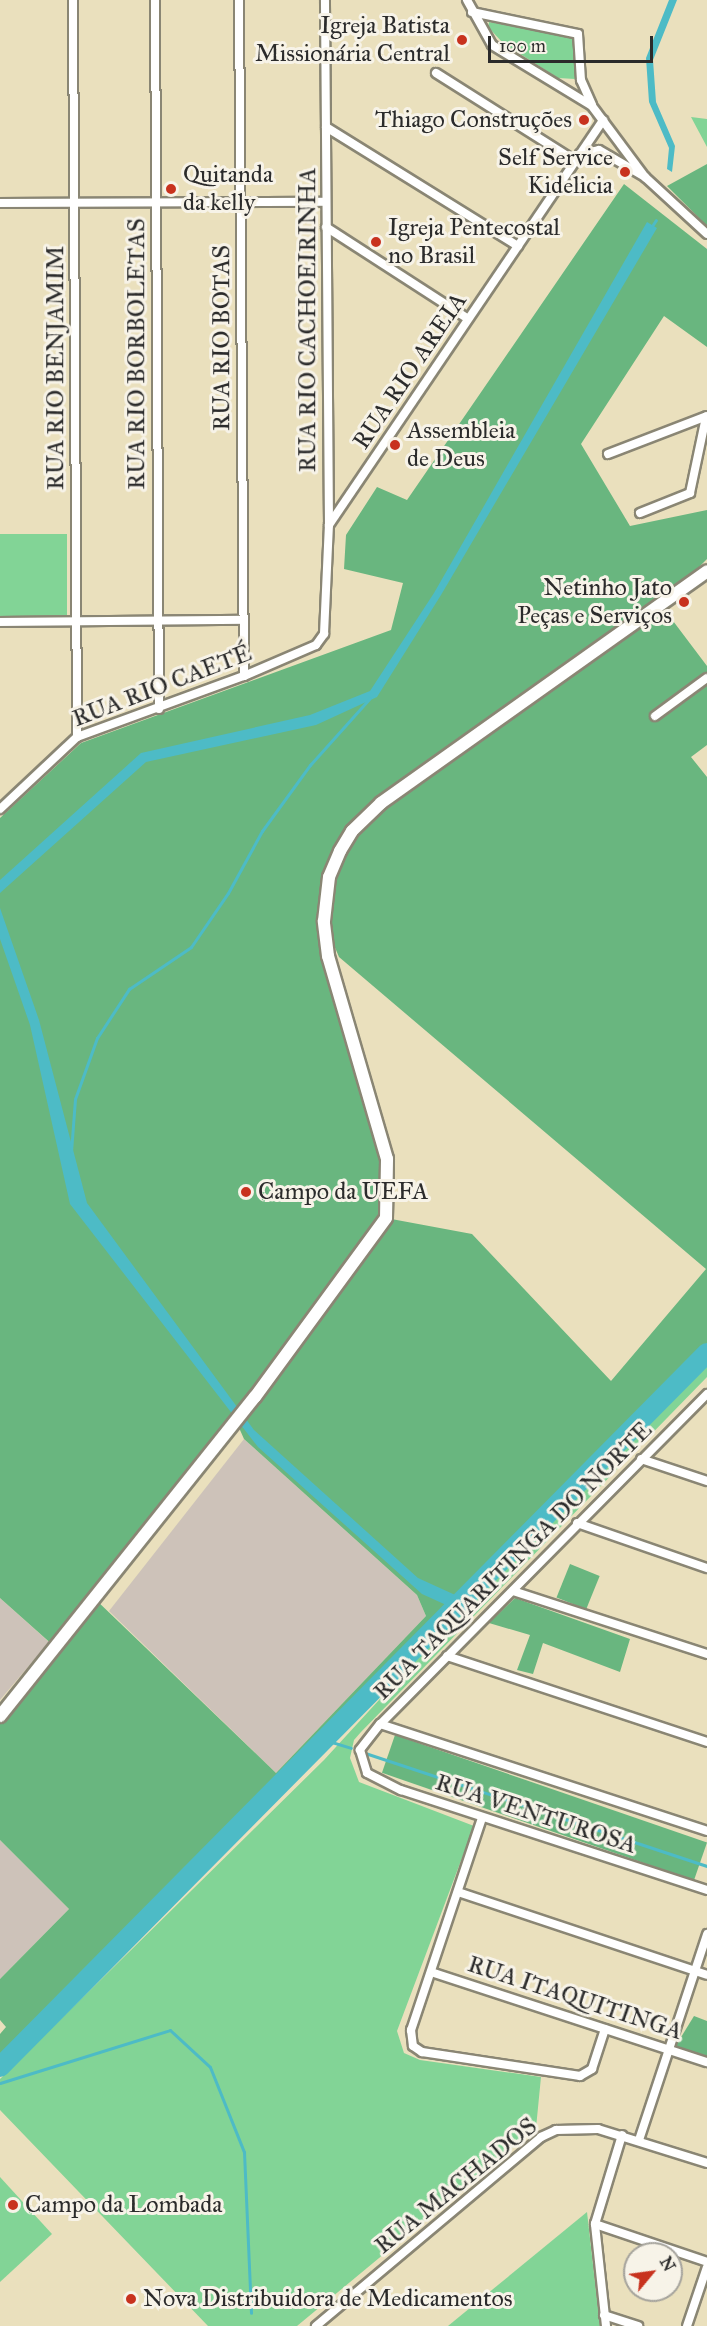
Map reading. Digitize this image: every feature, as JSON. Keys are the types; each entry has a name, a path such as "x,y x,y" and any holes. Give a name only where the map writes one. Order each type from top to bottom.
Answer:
{"main road":[{"path":"0,1716 255,1397 383,1226 388,1211 387,1160 328,956 325,895 340,851 366,815 390,796 707,571"}],"street":[{"name":"RUA RIO BENJAMIM","path":"73,0 77,737"},
{"name":"RUA RIO BORBOLETAS","path":"155,0 159,709"},
{"name":"RUA RIO BOTAS","path":"239,0 244,676"},
{"name":"RUA RIO CACHOEIRINHA","path":"322,639 329,525 325,0"},
{"path":"467,0 492,45 592,106"},
{"path":"472,12 578,34 581,80 592,106 645,177"},
{"path":"436,73 577,158 599,150 645,177 707,234"},
{"name":"RUA RIO AREIA","path":"329,525 603,120"},
{"path":"326,128 518,246"},
{"path":"0,202 326,202"},
{"path":"326,227 468,319"},
{"path":"608,454 706,416"},
{"path":"640,513 690,493 706,416"},
{"path":"0,622 244,620"},
{"name":"RUA RIO CAETÉ","path":"0,809 77,737 159,709 244,676 316,645 322,639"},
{"path":"655,716 707,678"},
{"name":"RUA TAQUARITINGA DO NORTE","path":"362,1763 362,1745 380,1724 707,1394"},
{"path":"641,1459 707,1480"},
{"path":"577,1523 707,1568"},
{"path":"513,1591 707,1654"},
{"path":"447,1656 707,1742"},
{"name":"RUA VENTUROSA","path":"380,1724 707,1831"},
{"name":"RUA VENTUROSA","path":"362,1763 373,1779 482,1818 707,1890"},
{"path":"482,1818 411,2030 413,2046 422,2052 580,2076 592,2069 605,2029"},
{"path":"458,1892 707,1976"},
{"path":"639,2140 707,1934"},
{"name":"RUA ITAQUITINGA","path":"431,1972 707,2062"},
{"name":"RUA MACHADOS","path":"316,2326 541,2137 578,2127 622,2135 707,2163"},
{"path":"606,2326 595,2224 622,2135"},
{"path":"595,2224 707,2265 687,2326"},
{"path":"604,2315 638,2326"}],"shaded area":[{"path":"244,1439 417,1595 426,1616 276,1773 109,1611"},
{"path":"0,1598 49,1642 0,1700"},
{"path":"0,1840 69,1909 0,1979"}],"green space":[{"path":"489,22 577,38 575,79 558,78 503,43 488,27"},
{"path":"691,117 707,119 707,147"},
{"path":"707,164 707,226 667,186"},
{"path":"624,184 707,249 707,347 664,316 581,444 630,526 707,510 707,559 661,605 707,666 707,745 691,757 707,777 707,1353 0,2067 0,2034 6,2027 0,2020 0,1979 69,1909 0,1840 0,1709 55,1647 0,1598 0,818 81,743 391,630 403,583 344,569 346,535 377,487 407,500","holes":["325,924 339,957 706,1269 611,1381 472,1234 386,1218 387,1159","236,1421 244,1439 417,1595 426,1616 276,1773 94,1598"]},
{"path":"0,534 67,534 67,619 0,619"},
{"path":"707,1361 707,1377 354,1740 350,1758 359,1782 474,1826 397,2031 404,2053 420,2060 541,2077 536,2128 297,2326 208,2326 0,2110 0,2079 324,1760 467,1604"},
{"path":"570,1564 600,1576 586,1609 557,1597"},
{"path":"515,1598 630,1639 620,1672 543,1643 533,1674 517,1670 530,1635 489,1623"},
{"path":"395,1735 707,1842 694,1880 382,1773"},
{"path":"694,2016 707,2021 707,2061 686,2055 675,2047"},
{"name":"Campo da Lombada","path":"0,2177 52,2234 0,2282"},
{"path":"587,2212 600,2326 448,2326"}],"water":[{"path":"669,0 677,0 653,60 656,102 675,146 672,172 667,169 669,148 649,102 646,58"},
{"path":"647,222 657,228 441,595 377,697 316,725 146,762 0,893 0,880 141,753 310,715 370,691 434,593"},
{"path":"0,908 39,1020 87,1203 254,1430 418,1578 464,1599 455,1609 422,1594 258,1447 70,1204 30,1025 0,939"}],"waterway":[{"path":"652,226 656,220"},
{"path":"71,1152 75,1099 97,1038 129,989 191,947 228,893 262,831 310,765 369,699"},
{"path":"0,2067 707,1353"},
{"path":"325,1740 351,1748"},
{"path":"365,1753 707,1866"},
{"path":"0,2083 170,2030 210,2067 244,2152 251,2313"}],"place":[{"name":"Igreja Batista Missionária Central","path":"462,40"},
{"name":"Thiago Construções","path":"584,120"},
{"name":"Self Service Kidelicia","path":"625,172"},
{"name":"Quitanda da kelly","path":"171,189"},
{"name":"Igreja Pentecostal no Brasil","path":"376,242"},
{"name":"Assembleia de Deus","path":"395,445"},
{"name":"Netinho Jato Peças e Serviços","path":"684,602"},
{"name":"Campo da UEFA","path":"246,1192"},
{"name":"Campo da Lombada","path":"13,2205"},
{"name":"Nova Distribuidora de Medicamentos","path":"131,2299"}]}
